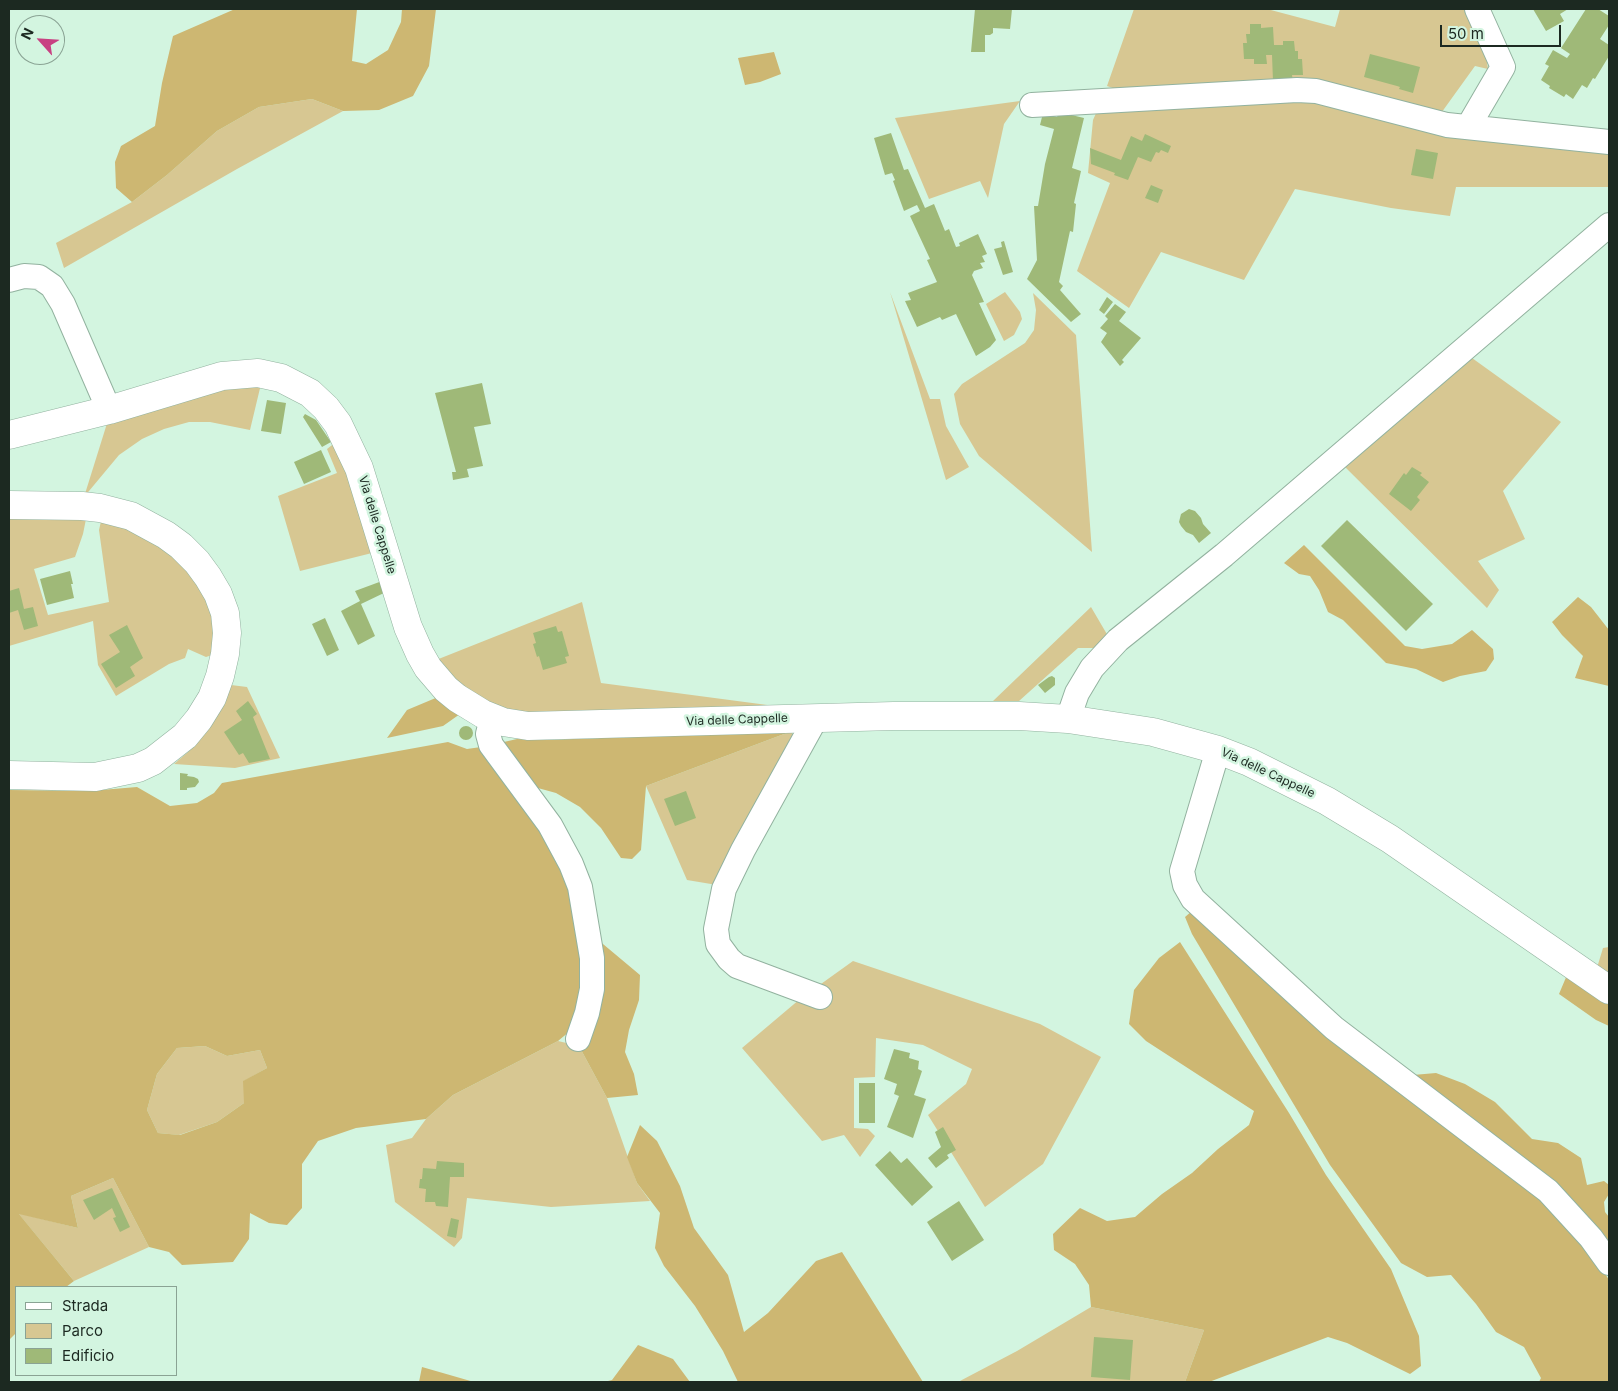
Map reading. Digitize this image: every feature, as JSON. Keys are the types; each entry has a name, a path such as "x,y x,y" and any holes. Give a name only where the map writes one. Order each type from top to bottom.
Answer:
{"main road":[{"name":"Via delle Cappelle","path":"9,435 109,410 210,379 246,373 258,373 281,378 310,394 332,415 353,452 366,487 408,627 428,668 446,689 469,707 492,718 514,725 528,726 978,715 1068,719 1153,732 1218,750 1276,774 1359,820 1609,990"},
{"path":"9,505 100,508 131,516 166,535 197,562 208,577 218,594 225,613 227,633 220,676 212,698 199,719 185,736 153,761 138,768 95,777 9,775"}],"street":[{"path":"1468,127 1503,67 1477,9"},
{"path":"1032,105 1316,91 1433,122 1609,142"},
{"path":"1068,719 1077,693 1092,668 1118,640 1224,555 1609,225"},
{"path":"9,280 24,276 38,277 52,286 63,304 109,410"},
{"path":"492,718 488,734 491,745 550,825 571,864 580,887 592,958 592,989 587,1013 578,1039"},
{"path":"816,718 743,850 724,889 716,929 718,944 737,966 820,997"},
{"path":"1218,750 1182,872 1185,885 1193,899 1334,1028 1548,1191 1591,1238 1609,1263"}],"green space":[{"path":"1134,9 1267,9 1335,27 1340,9 1465,9 1486,55 1488,69 1475,66 1439,116 1342,90 1133,95 1107,86"},
{"path":"1294,96 1609,151 1609,187 1456,187 1450,216 1391,208 1295,189 1244,280 1161,252 1129,308 1077,271 1110,183 1088,173 1093,120 1097,111"},
{"path":"312,99 343,111 64,268 56,243 132,202 167,175 217,131 259,107"},
{"path":"1020,101 1004,124 988,198 980,181 929,199 895,118"},
{"path":"890,292 930,399 940,399 946,426 969,467 946,480"},
{"path":"1005,292 1020,312 1022,319 1014,335 1004,341 986,304"},
{"path":"1033,293 1076,335 1092,552 979,456 960,424 954,394 962,384 1025,343 1034,330 1036,310"},
{"path":"1472,358 1561,422 1503,491 1525,539 1478,561 1499,590 1487,608 1345,467"},
{"path":"261,384 250,430 210,422 189,422 164,429 142,439 119,455 84,497 109,417 205,389"},
{"path":"336,442 376,552 300,571 278,496 337,473 327,449"},
{"path":"9,511 87,514 83,534 75,557 34,569 48,615 109,602 99,530 102,517 178,554 213,604 215,654 206,657 188,649 185,658 169,664 116,696 98,665 93,621 9,646"},
{"path":"582,602 601,683 775,706 509,713 475,698 436,660"},
{"path":"1091,607 1108,636 1097,648 1078,648 1019,701 993,701"},
{"path":"231,685 247,687 280,758 235,768 174,764 201,737 224,703"},
{"path":"792,731 793,739 717,885 687,880 646,786"},
{"path":"1609,947 1609,980 1596,971 1603,948"},
{"path":"853,961 1040,1024 1101,1057 1043,1164 985,1207 928,1115 966,1084 972,1069 923,1045 876,1038 875,1077 854,1078 854,1128 868,1129 875,1136 860,1157 844,1135 822,1141 742,1048 800,999"},
{"path":"558,1041 579,1046 607,1098 637,1183 650,1201 551,1207 467,1198 462,1238 454,1247 395,1202 386,1145 412,1138 426,1119 453,1095"},
{"path":"205,1046 227,1056 260,1050 267,1068 244,1081 244,1103 217,1122 179,1135 158,1133 147,1110 157,1074 177,1048"},
{"path":"113,1178 149,1247 74,1281 18,1213 78,1228 71,1196"},
{"path":"1091,1307 1204,1330 1185,1382 958,1382 1017,1351"}],"shaded area":[{"path":"235,9 357,9 352,61 366,64 388,50 401,22 402,9 436,9 429,66 413,96 379,110 343,111 312,99 259,107 217,131 167,175 132,202 116,188 115,162 121,146 155,126 162,83 173,36"},
{"path":"774,52 781,74 760,82 745,85 738,58"},
{"path":"1304,545 1405,646 1422,649 1452,644 1472,630 1493,649 1494,659 1486,671 1460,676 1443,682 1416,669 1386,663 1343,620 1328,612 1319,590 1310,576 1299,574 1284,563"},
{"path":"1578,597 1591,607 1609,630 1609,686 1575,678 1583,656 1552,622"},
{"path":"438,697 460,714 443,726 387,738 407,710"},
{"path":"792,731 646,786 641,850 632,859 621,858 601,828 580,807 556,793 527,785 495,744 517,739 546,740"},
{"path":"448,742 467,749 488,746 568,869 587,974 570,1031 558,1041 453,1095 426,1119 356,1128 318,1141 302,1164 302,1208 287,1225 269,1223 250,1213 249,1239 233,1262 182,1265 169,1252 149,1247 113,1178 71,1196 78,1228 19,1214 74,1281 67,1286 15,1286 15,1334 9,1340 9,790 89,791 137,787 170,806 197,803 214,793 222,783","holes":["205,1046 227,1056 260,1050 267,1068 243,1081 244,1103 217,1122 180,1135 158,1133 147,1110 157,1074 177,1048"]},
{"path":"1192,911 1529,1184 1591,1251 1609,1280 1609,1382 1539,1382 1541,1378 1524,1347 1496,1332 1476,1304 1451,1275 1427,1277 1401,1263 1330,1165 1192,934 1185,917"},
{"path":"597,939 640,975 639,1000 629,1030 625,1052 634,1074 638,1095 607,1098 579,1046"},
{"path":"1180,942 1289,1113 1326,1175 1391,1269 1419,1336 1421,1366 1410,1374 1347,1343 1328,1337 1209,1382 1185,1382 1204,1330 1091,1307 1089,1285 1075,1264 1054,1250 1053,1234 1080,1208 1107,1221 1135,1217 1162,1194 1192,1173 1218,1149 1249,1125 1254,1111 1146,1041 1129,1024 1134,990 1159,958"},
{"path":"1567,975 1609,1004 1609,1026 1596,1020 1559,994"},
{"path":"1436,1073 1465,1084 1495,1102 1532,1139 1558,1143 1581,1158 1587,1185 1604,1181 1609,1185 1609,1194 1604,1202 1605,1212 1609,1217 1609,1252 1413,1075"},
{"path":"640,1125 657,1141 680,1186 694,1228 728,1275 744,1332 768,1313 816,1261 842,1252 923,1382 738,1382 723,1351 695,1306 664,1266 655,1248 660,1213 637,1183 627,1157"},
{"path":"638,1345 673,1359 690,1382 604,1382 612,1380"},
{"path":"422,1367 474,1382 419,1382"}],"building":[{"path":"975,9 1012,9 1010,29 993,28 993,33 985,35 985,52 971,52"},
{"path":"1533,9 1568,9 1560,14 1564,21 1546,31"},
{"path":"1586,9 1598,9 1609,16 1609,25 1600,39 1609,45 1609,56 1595,79 1593,78 1587,88 1582,85 1573,99 1566,94 1564,97 1549,88 1550,86 1541,80 1549,66 1545,64 1553,50 1567,58 1570,54 1561,48"},
{"path":"1250,24 1261,24 1261,28 1273,27 1274,45 1283,45 1283,41 1294,41 1295,51 1298,51 1298,59 1302,59 1303,75 1292,75 1293,81 1273,81 1272,55 1266,55 1267,64 1254,64 1254,59 1244,59 1243,43 1247,43 1246,34 1250,34"},
{"path":"1370,54 1420,67 1413,93 1399,89 1400,87 1397,86 1364,77"},
{"path":"1059,112 1084,118 1072,168 1081,171 1074,203 1076,204 1073,232 1070,231 1059,282 1063,286 1060,290 1081,314 1071,322 1027,279 1037,260 1034,206 1038,206 1045,164 1054,129 1040,125 1043,113 1057,117"},
{"path":"891,133 904,170 908,169 925,208 934,204 945,231 949,229 956,247 960,246 959,243 978,234 987,254 982,256 985,262 980,263 983,268 974,271 972,275 984,302 979,303 996,340 990,347 976,356 956,314 942,320 940,317 917,327 905,301 911,300 908,293 937,282 927,260 930,259 910,216 920,211 917,205 904,211 892,173 885,175 874,138"},
{"path":"1145,134 1171,146 1168,153 1161,150 1159,153 1156,152 1151,162 1138,157 1128,180 1091,164 1090,148 1121,160 1131,136 1142,141"},
{"path":"1416,149 1438,153 1433,179 1411,175"},
{"path":"1151,185 1163,190 1158,203 1145,198"},
{"path":"1004,241 1013,272 1003,275 994,249 1002,247 1001,242"},
{"path":"1107,297 1113,302 1104,314 1099,310"},
{"path":"1115,304 1126,312 1119,321 1141,338 1122,360 1124,362 1120,366 1101,342 1107,333 1100,328 1108,319 1105,316"},
{"path":"482,383 491,424 474,427 483,466 467,469 469,477 453,480 452,472 456,472 435,393"},
{"path":"267,400 286,403 281,434 261,431"},
{"path":"305,414 316,420 331,442 322,447 303,417"},
{"path":"321,450 331,472 304,484 294,462"},
{"path":"1412,467 1422,473 1420,475 1429,482 1417,497 1420,500 1411,511 1389,494 1404,473 1406,475"},
{"path":"1189,509 1195,511 1211,533 1199,543 1193,535 1186,532 1179,522 1181,514"},
{"path":"1347,520 1433,604 1406,631 1321,546"},
{"path":"70,571 74,598 47,605 40,579"},
{"path":"382,581 386,592 361,604 375,636 358,645 341,611 360,601 355,591"},
{"path":"19,588 24,609 33,607 38,626 24,630 18,610 9,613 9,591"},
{"path":"325,618 339,650 327,656 312,624"},
{"path":"127,625 143,658 130,667 135,676 116,688 101,664 120,652 109,635"},
{"path":"556,626 558,632 562,631 569,656 565,657 567,663 543,670 533,644 536,643 533,633"},
{"path":"1052,676 1055,678 1055,685 1045,693 1038,685"},
{"path":"248,701 257,714 253,717 270,759 249,763 243,753 239,755 224,732 242,720 236,711"},
{"path":"466,726 471,728 473,733 471,738 466,740 461,738 459,733 461,728"},
{"path":"180,773 188,774 187,776 198,779 199,782 195,787 180,790"},
{"path":"686,791 696,818 675,826 664,799"},
{"path":"894,1049 910,1053 909,1058 919,1061 918,1069 922,1071 914,1095 926,1099 913,1138 887,1127 899,1096 894,1094 897,1084 884,1079"},
{"path":"859,1083 875,1083 875,1123 859,1123"},
{"path":"943,1127 956,1150 947,1155 949,1158 936,1168 928,1158 941,1147 935,1132"},
{"path":"890,1151 901,1163 907,1158 933,1187 912,1206 875,1165"},
{"path":"437,1161 464,1163 464,1177 450,1177 448,1207 436,1206 435,1202 425,1202 426,1189 419,1188 423,1168 436,1169"},
{"path":"112,1188 130,1227 120,1232 113,1218 116,1217 112,1208 94,1220 83,1200"},
{"path":"959,1201 984,1240 952,1261 927,1222"},
{"path":"451,1218 459,1220 456,1238 447,1236"},
{"path":"1094,1337 1133,1340 1130,1380 1091,1377"}]}
